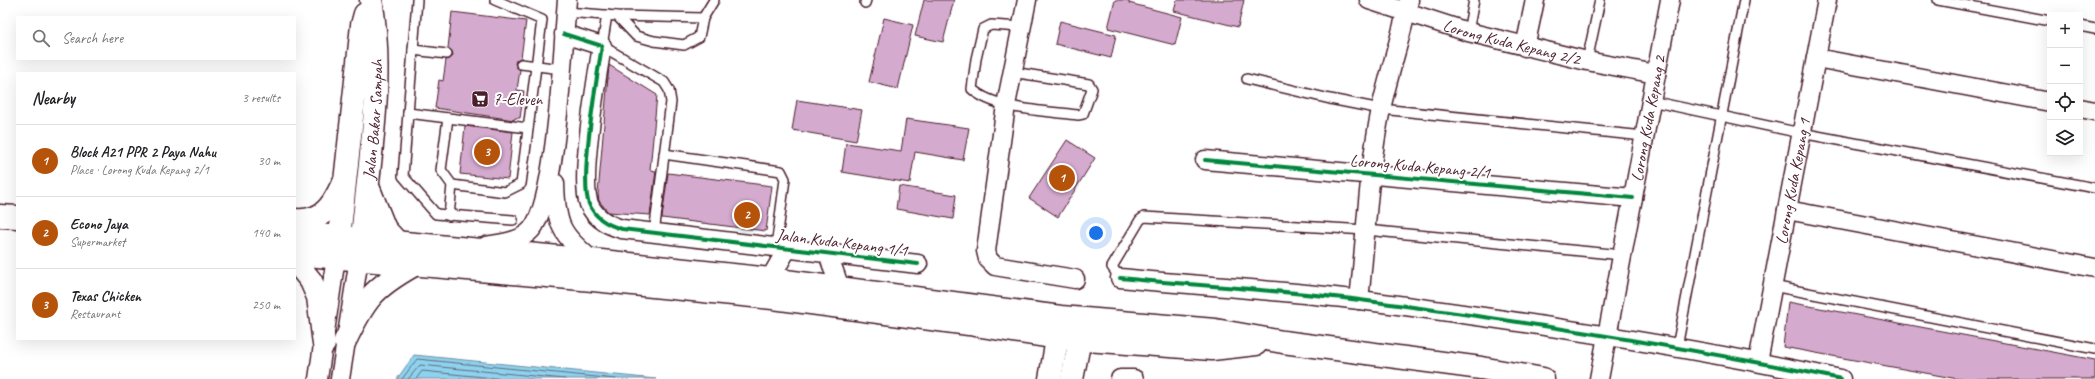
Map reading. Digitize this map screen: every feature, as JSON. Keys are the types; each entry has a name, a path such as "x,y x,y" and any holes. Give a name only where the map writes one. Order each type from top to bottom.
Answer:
{"main road":[{"name":"Jalan Bakar Sampah","path":"360,249 377,86 374,1"},
{"name":"Jalan Bakar Sampah","path":"338,247 362,24 374,1"},
{"path":"296,220 309,221 321,214 334,202 346,176"},
{"path":"367,184 383,226 397,242"},
{"path":"0,216 16,217"},
{"path":"296,233 338,247 360,249 414,265 593,280 773,298 969,324 1082,329 1215,330 1480,374 1543,379"},
{"path":"360,249 397,242 592,260 770,279 840,288 1059,327"},
{"path":"296,254 338,247"},
{"path":"296,262 311,282 318,297 324,344"},
{"path":"345,341 360,310 374,292 390,278 414,265"},
{"path":"1050,379 1059,327"},
{"path":"1072,379 1082,329"}],"street":[{"path":"1027,0 1006,105 986,251 988,259 995,266 1075,279"},
{"name":"Lorong Kuda Kepang 2/2","path":"1369,0 1408,6 1468,32 1525,47 1656,74"},
{"path":"1525,47 1535,0"},
{"name":"Lorong Kuda Kepang 2","path":"1599,379 1670,0"},
{"name":"Lorong Kuda Kepang 1","path":"1758,362 1827,0"},
{"path":"466,249 511,241 522,237 532,230 542,209 548,188 555,136 562,69 566,6"},
{"path":"1358,300 1366,230 1370,174 1381,109 1408,6"},
{"path":"564,34 602,46"},
{"name":"Jalan Kuda Kepang 1/1","path":"602,46 585,180 586,195 593,212 611,226 654,233 918,264"},
{"path":"1816,58 2047,101"},
{"path":"2083,109 2095,111"},
{"path":"555,136 556,211 560,226 576,247 592,260"},
{"name":"Lorong Kuda Kepang 2/1","path":"1205,160 1633,198"},
{"path":"1787,210 2095,268"},
{"path":"318,379 338,247"},
{"path":"770,279 782,248"},
{"path":"340,379 360,249"},
{"path":"828,254 840,288"},
{"path":"1120,278 1358,300 1607,335 1758,362 1841,379"},
{"path":"1120,379 1134,379"}],"lane":[{"path":"417,0 403,176 436,214 513,220"},
{"path":"452,186 504,192 521,184 542,20 495,0"},
{"path":"612,16 636,36 654,41 684,45 699,37 703,18 714,0"},
{"path":"1468,32 1474,0"},
{"path":"1587,61 1600,0"},
{"path":"1677,347 1744,0"},
{"path":"1938,0 2047,20"},
{"path":"566,6 612,16 703,18"},
{"path":"612,16 602,46 615,52 664,82 669,90 671,102 654,233"},
{"path":"1012,72 1089,84 1092,89 1083,114 1078,115 1006,105 981,97 972,89 976,59 983,29 991,25 1021,27"},
{"path":"2083,27 2095,29"},
{"path":"413,50 447,54"},
{"path":"521,64 562,69"},
{"path":"1247,79 1330,99 1381,109 1644,136"},
{"path":"1651,101 1801,133 2095,188"},
{"path":"408,113 528,128"},
{"path":"448,118 441,170 452,186 449,216"},
{"path":"664,154 781,171 785,179 782,248"},
{"path":"1120,278 1112,268 1140,220 1144,217 1366,230 1622,255"},
{"path":"1772,286 2095,349"}],"water":[{"path":"414,355 656,379 397,379"}],"building":[{"path":"924,0 954,0 943,42 915,36"},
{"path":"1115,0 1129,0 1129,3 1182,17 1175,45 1108,28"},
{"path":"1177,0 1244,0 1238,27 1174,11"},
{"path":"452,12 526,21 521,58 516,60 515,64 520,70 517,90 524,91 520,118 515,118 514,120 435,108 439,80 443,81 446,60 450,59 453,55 452,51 448,48"},
{"path":"884,18 913,25 898,89 869,82"},
{"path":"1060,21 1116,35 1111,58 1055,44"},
{"path":"609,65 657,95 650,170 656,171 650,215 608,212 599,201 598,194"},
{"path":"797,100 862,110 856,141 792,130"},
{"path":"906,119 969,128 963,160 915,152 910,183 842,172 846,143 901,151"},
{"path":"465,126 513,132 508,179 460,174"},
{"path":"1067,140 1095,158 1058,217 1029,198"},
{"path":"668,173 772,186 766,231 662,218"},
{"path":"899,186 956,195 953,219 896,209"},
{"path":"1788,302 2095,360 2095,379 1958,379 1783,347"}],"cycle path":[{"path":"564,34 602,46 593,103 586,173 586,191 589,204 598,217 602,220 622,229 918,264"},
{"path":"1205,160 1633,198"},
{"path":"1120,278 1300,293 1421,308 1662,345 1841,379"}],"place":[{"name":"7-Eleven","path":"480,99"},
{"name":"Texas Chicken","path":"487,152"},
{"name":"Block A21 PPR 2 Paya Nahu","path":"1062,178"},
{"name":"Econo Jaya","path":"747,215"}]}
